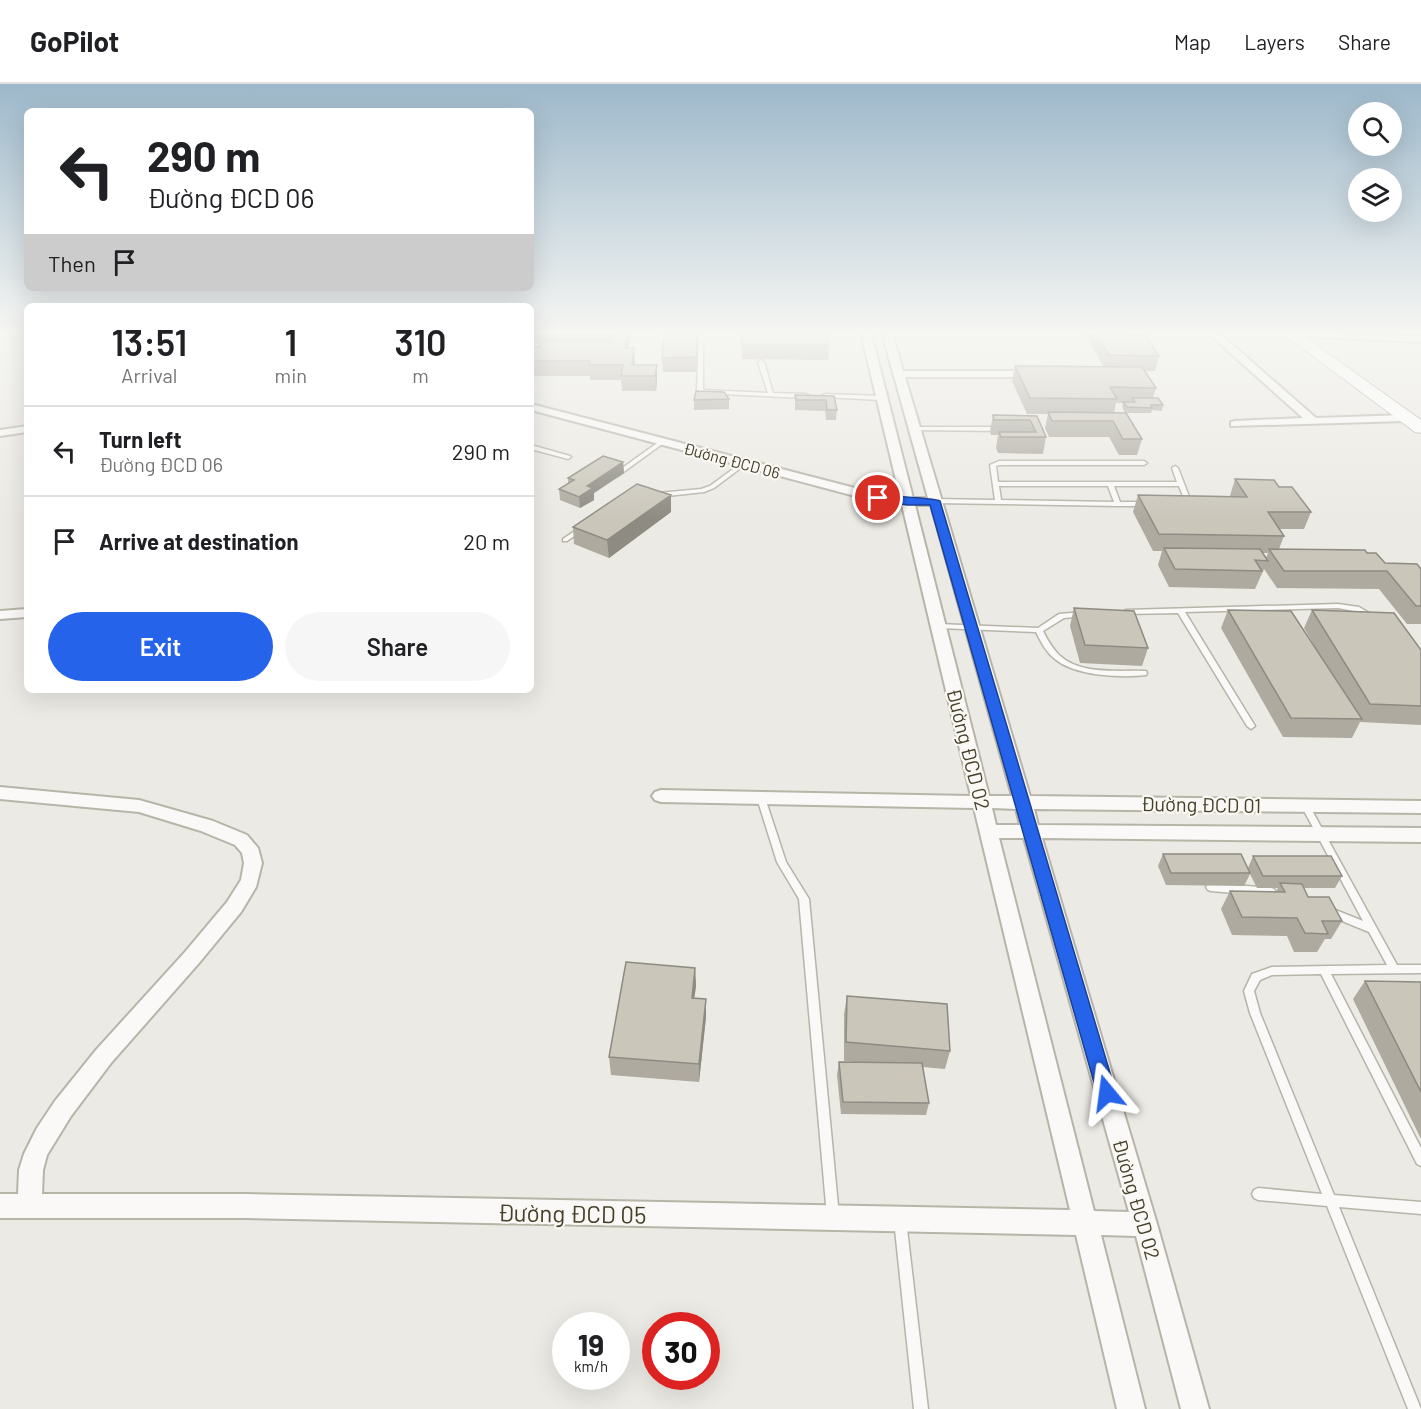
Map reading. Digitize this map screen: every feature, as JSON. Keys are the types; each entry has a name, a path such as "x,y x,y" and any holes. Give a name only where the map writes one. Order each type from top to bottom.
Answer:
{"main road":[{"path":"1374,395 1421,428"}],"street":[{"name":"Đường ĐCD 02","path":"880,395 1131,1409"},
{"name":"Đường ĐCD 02","path":"905,395 1145,1224 1195,1409"},
{"path":"1283,395 1313,421"},
{"name":"Đường ĐCD 06","path":"534,408 868,496 907,502 935,501"},
{"path":"1235,424 1406,418"},
{"path":"0,433 24,429"},
{"path":"0,615 24,613"},
{"path":"0,793 102,801 157,810 241,840 248,846 253,858 249,883 237,901 200,950 85,1079 44,1137 29,1171 31,1206"},
{"name":"Đường ĐCD 01","path":"661,796 1421,807"},
{"name":"Đường ĐCD 01","path":"989,831 1421,835"},
{"name":"Đường ĐCD 05","path":"0,1206 247,1206 1145,1224"}],"lane":[{"path":"761,395 881,398"},
{"path":"914,429 1005,429"},
{"path":"608,480 662,442"},
{"path":"534,448 568,457"},
{"path":"648,496 702,491 712,487 744,463"},
{"path":"998,502 993,465 999,463 1144,463"},
{"path":"1175,468 1187,499 1185,503 1176,506"},
{"path":"1110,483 1118,504"},
{"path":"995,484 1182,483"},
{"path":"935,501 1153,505"},
{"path":"565,540 592,521"},
{"path":"1112,613 1338,606 1356,609 1382,625"},
{"path":"1272,608 1278,618"},
{"path":"1181,611 1251,726"},
{"path":"938,626 1039,630 1062,616 1089,613"},
{"path":"1039,630 1044,643 1055,657 1074,668 1088,671 1143,673"},
{"path":"761,798 782,862 804,899 834,1219"},
{"path":"1305,805 1394,969"},
{"path":"1211,887 1286,895"},
{"path":"1316,905 1372,929"},
{"path":"1415,1409 1255,1013 1249,991 1256,977 1272,971 1421,969"},
{"path":"1324,970 1421,1160"},
{"path":"1257,1194 1421,1208"},
{"path":"900,1220 921,1409"}],"building":[{"path":"695,395 726,395 729,399 694,400"},
{"path":"795,395 834,396 837,410 827,410 826,400 796,400"},
{"path":"1029,395 1115,395 1117,399 1030,398"},
{"path":"1132,398 1158,398 1163,405 1151,405 1152,408 1127,407 1123,402 1135,402"},
{"path":"1048,412 1126,413 1142,439 1123,439 1113,421 1052,421"},
{"path":"993,415 1037,416 1046,437 1001,437 999,432 1036,432 1030,420 994,420"},
{"path":"603,456 623,462 587,486 593,488 579,497 559,489 574,480 568,478"},
{"path":"1235,479 1274,480 1279,487 1292,487 1311,512 1268,512 1284,536 1159,534 1138,495 1247,497"},
{"path":"637,484 671,495 607,540 573,527"},
{"path":"1164,548 1260,549 1268,561 1255,560 1262,571 1175,569"},
{"path":"1269,549 1365,550 1367,553 1376,553 1385,563 1417,564 1421,569 1421,606 1416,606 1387,571 1284,571"},
{"path":"1074,608 1134,611 1148,648 1085,645"},
{"path":"1228,610 1291,611 1362,719 1291,718"},
{"path":"1312,610 1394,613 1421,650 1421,706 1370,704"},
{"path":"1163,854 1241,854 1250,873 1171,873"},
{"path":"1253,856 1331,856 1342,876 1263,876"},
{"path":"1280,883 1302,884 1308,897 1329,897 1342,921 1322,921 1328,934 1305,933 1297,918 1242,917 1230,891 1285,892"},
{"path":"626,962 695,968 692,998 706,999 699,1064 609,1057"},
{"path":"1365,981 1421,982 1421,1092"},
{"path":"847,996 947,1004 950,1051 846,1042"},
{"path":"839,1062 922,1063 929,1103 843,1102"}],"route":[{"path":"878,498 907,502 935,501 1107,1093"}]}
